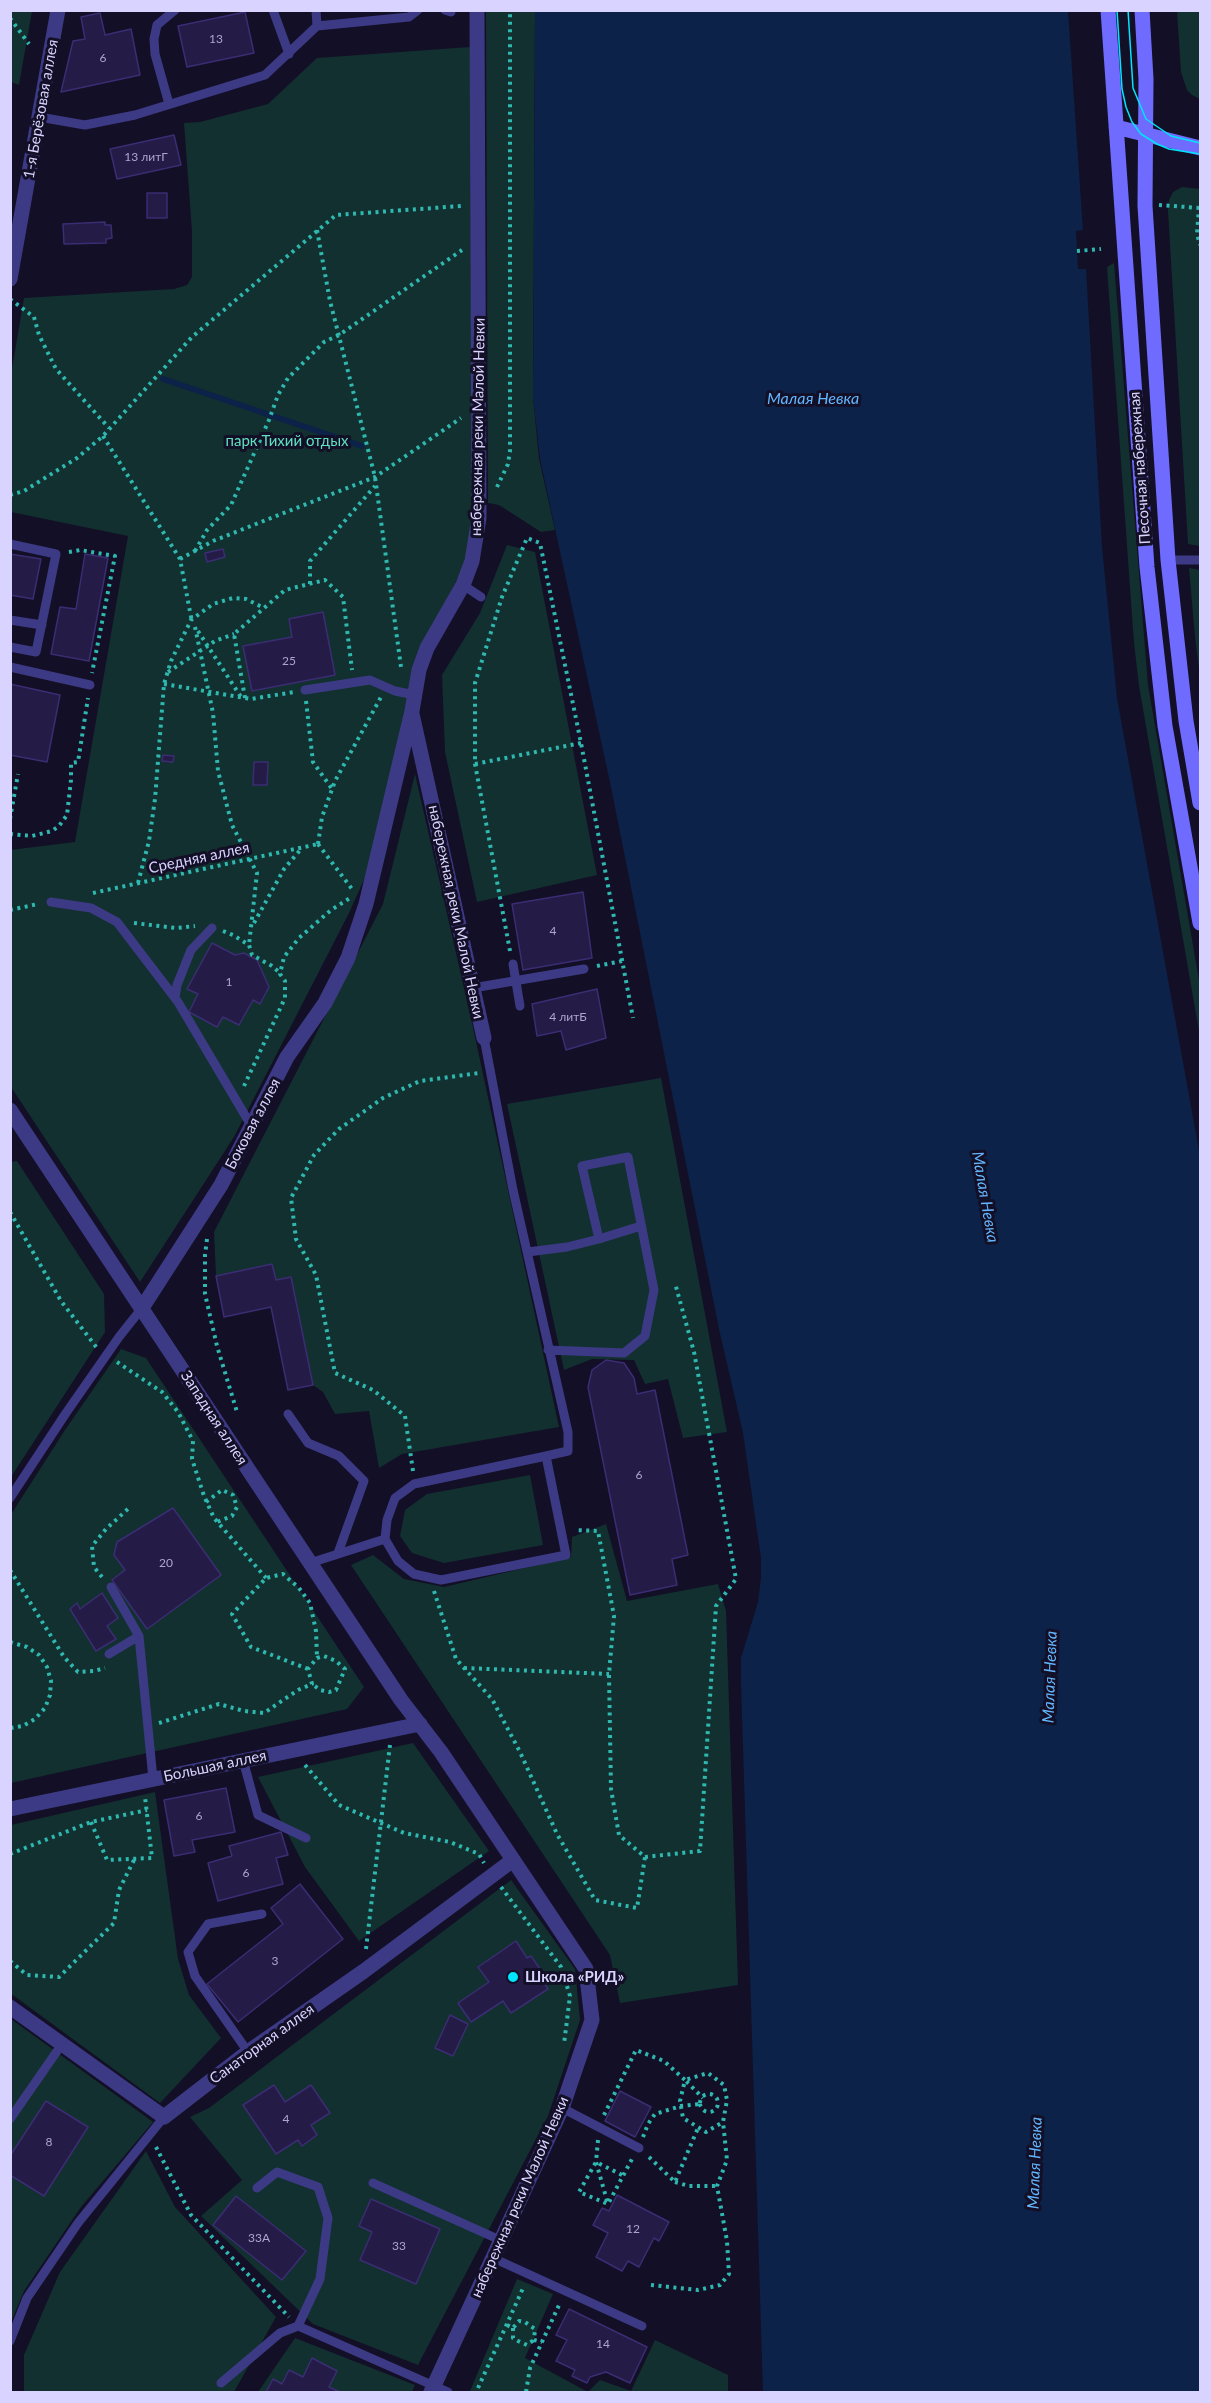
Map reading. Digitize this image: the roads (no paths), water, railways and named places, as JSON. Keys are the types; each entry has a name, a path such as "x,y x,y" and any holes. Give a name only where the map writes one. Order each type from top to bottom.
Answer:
{"main road":[{"name":"Песочная набережная","path":"1108,10 1146,555 1166,726 1200,923"},
{"name":"Песочная набережная","path":"1142,10 1146,79 1145,206 1168,560 1186,721 1200,803"},
{"path":"1116,127 1200,148"}],"street":[{"name":"1-я Берёзовая аллея","path":"10,279 58,10"},
{"name":"набережная реки Малой Невки","path":"477,10 479,519 475,551 463,585 428,648 419,670 412,711 484,1038"},
{"name":"Боковая аллея","path":"142,1308 221,1185 287,1057 325,1003 348,958 364,912 412,711"},
{"name":"Западная аллея","path":"10,1110 310,1563 420,1724"},
{"name":"набережная реки Малой Невки","path":"420,1724 586,1969 592,2020 562,2108 500,2241 438,2391"},
{"name":"Большая аллея","path":"10,1809 420,1724"},
{"name":"Санаторная аллея","path":"164,2117 248,2052 364,1971 513,1860"},
{"path":"10,2007 164,2117"}],"lane":[{"path":"169,104 155,54 154,39 157,25 175,10"},
{"path":"273,10 289,54"},
{"path":"316,10 317,26"},
{"path":"39,117 85,125 135,115 265,75 317,26 409,17 418,10"},
{"path":"10,544 56,554 32,672"},
{"path":"1168,560 1200,560"},
{"path":"463,585 481,597"},
{"path":"10,620 42,625"},
{"path":"10,646 36,652"},
{"path":"10,667 90,685"},
{"path":"305,690 370,680 401,693 415,695"},
{"path":"51,902 91,908 117,922 175,998 252,1128"},
{"path":"175,998 177,985 191,950 212,928"},
{"path":"513,964 520,1006"},
{"path":"473,988 584,969"},
{"path":"484,1038 513,1190 568,1432 568,1451 546,1455 414,1484 395,1498 387,1520 385,1539 398,1561 414,1574 441,1580 566,1556 546,1455"},
{"path":"548,1350 624,1353 645,1336 654,1290 628,1157 582,1166 599,1239"},
{"path":"528,1252 567,1247 641,1226"},
{"name":"Боковая аллея","path":"10,1498 106,1355 142,1308"},
{"path":"288,1414 308,1443 339,1456 364,1481 338,1553"},
{"path":"310,1563 385,1539"},
{"path":"111,1587 138,1636 147,1728 148,1780"},
{"path":"109,1654 138,1636"},
{"path":"243,1760 258,1815 306,1838"},
{"path":"248,2052 195,1976 188,1952 208,1924 262,1914"},
{"path":"10,2120 62,2044"},
{"path":"562,2108 639,2148"},
{"path":"10,2341 27,2298 78,2223 164,2117"},
{"path":"221,2383 280,2333 298,2326 320,2279 328,2218 318,2187 278,2172 256,2188"},
{"path":"373,2183 500,2241"},
{"path":"493,2258 642,2326"},
{"path":"298,2326 438,2391"}],"water":[{"name":"Малая Невка","path":"535,11 1068,11 1083,230 1076,231 1078,269 1086,269 1102,547 1117,698 1200,1156 1200,2392 763,2392 741,1683 741,1658 758,1602 761,1558 743,1433 719,1329 611,787 540,459 533,397"}],"waterway":[{"path":"163,379 362,446"}],"tram line":[{"path":"1117,10 1122,89 1132,122 1141,134 1157,144 1169,149 1200,154"},
{"path":"1128,10 1133,88 1146,119 1171,136 1200,143"}],"place":[{"name":"Школа «РИД»","path":"513,1977"}],"park label":[{"name":"парк Тихий отдых","path":"287,441"}]}
